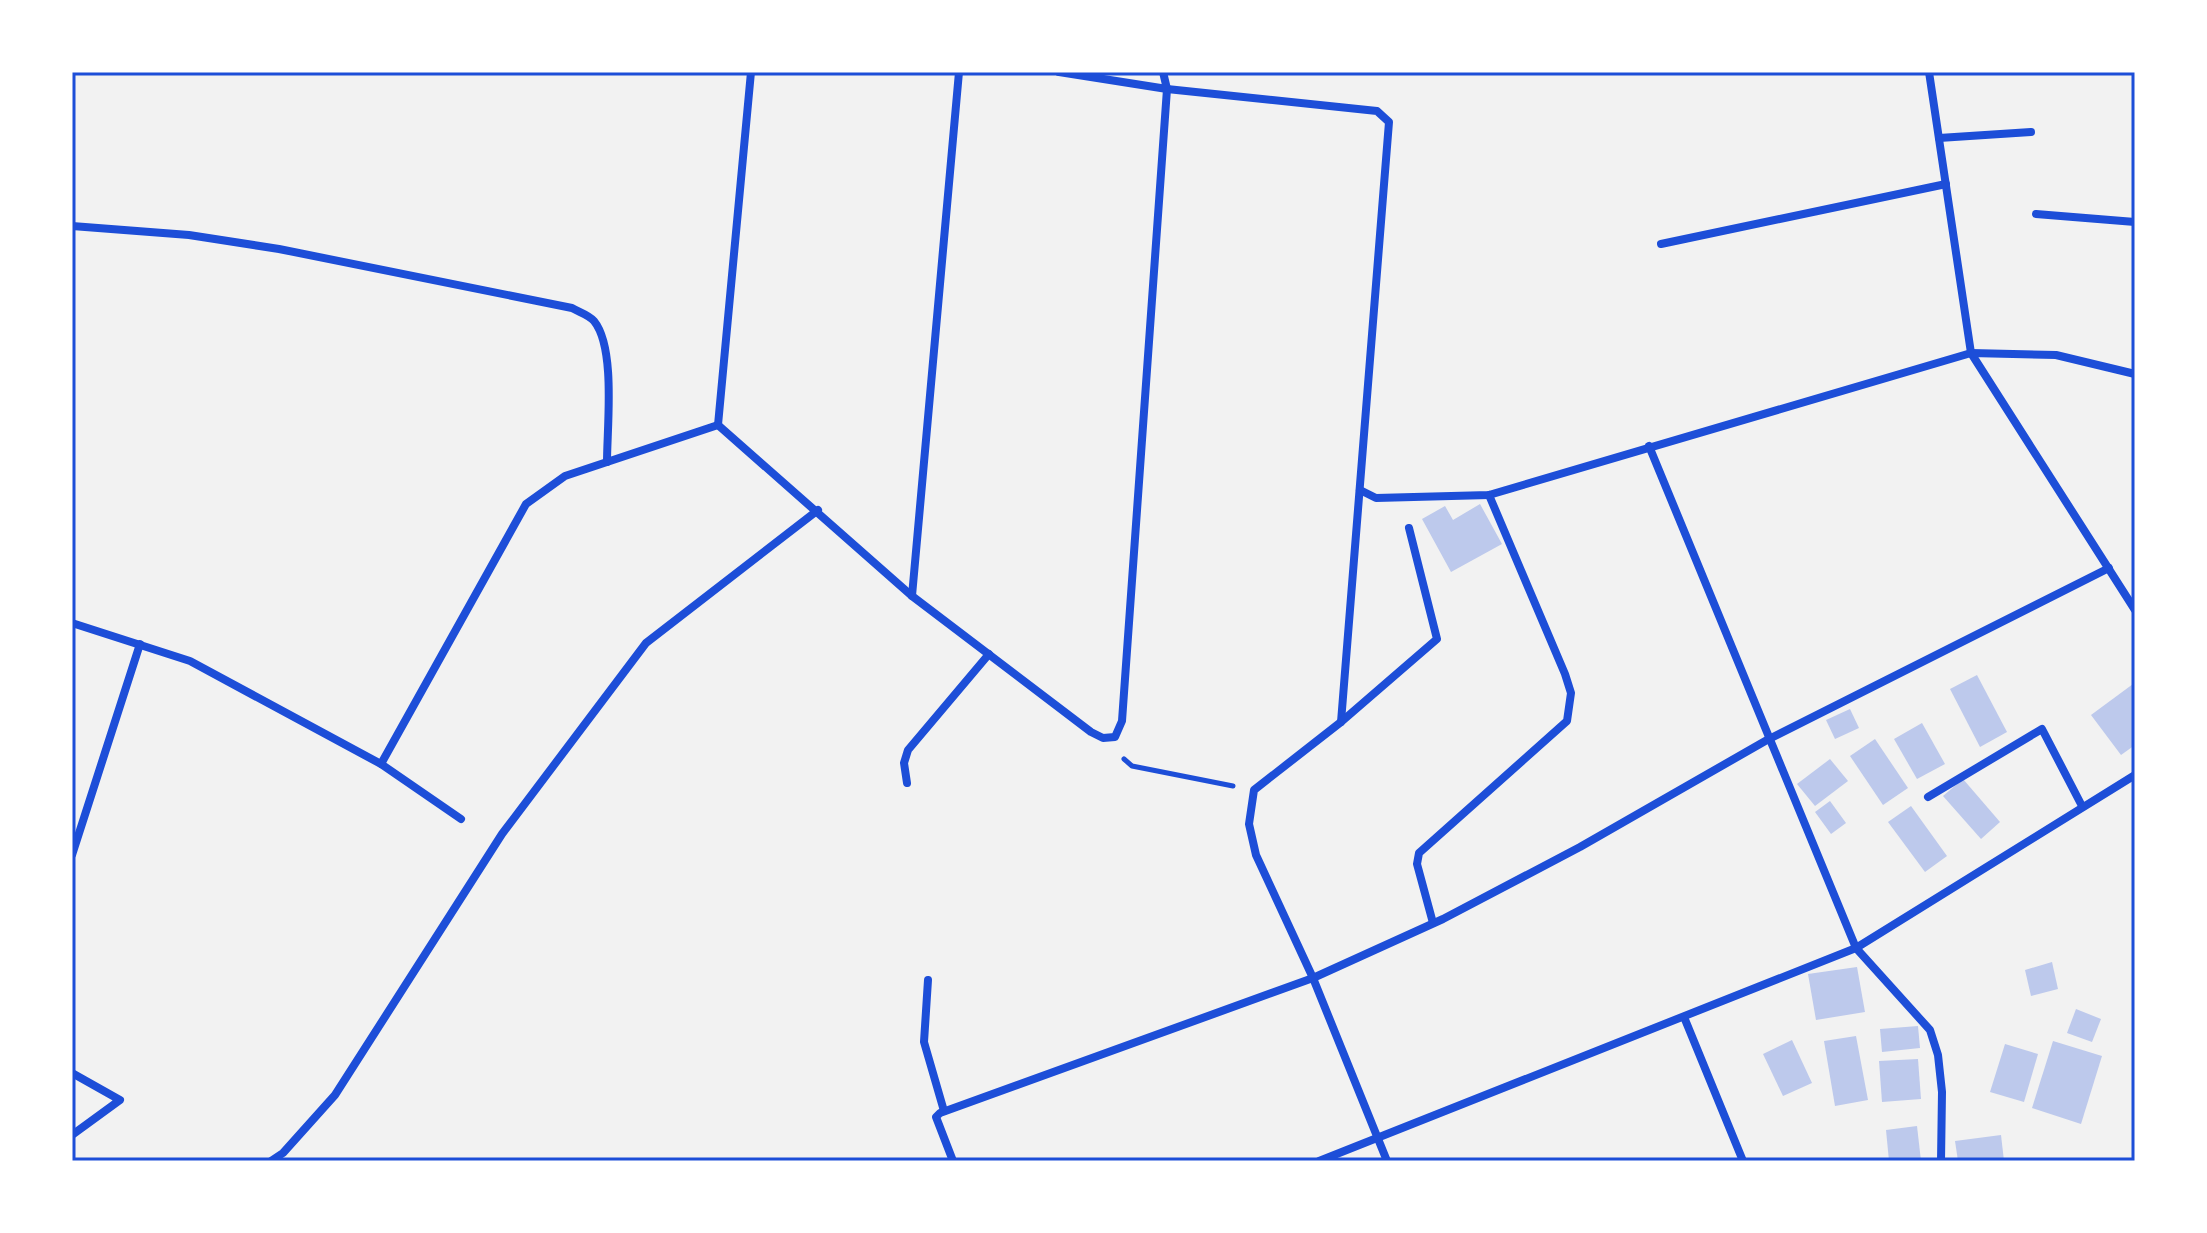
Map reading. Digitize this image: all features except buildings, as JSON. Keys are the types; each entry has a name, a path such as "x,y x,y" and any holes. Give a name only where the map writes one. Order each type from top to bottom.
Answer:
{"street":[{"path":"718,425 751,72"},
{"path":"912,596 959,72"},
{"path":"1059,72 1167,89 1377,111 1388,119 1341,722"},
{"path":"718,425 912,596 1091,732 1103,738 1115,737 1122,721 1167,89 1163,72"},
{"path":"1929,72 1971,353 2135,610"},
{"path":"1939,138 2031,132"},
{"path":"1661,244 1946,184"},
{"path":"2036,214 2135,222"},
{"path":"72,226 189,235 279,249 572,308 593,319 602,337 606,358 607,462"},
{"path":"1360,490 1376,498 1489,495 1971,353 2056,355 2135,374"},
{"path":"381,764 526,504 565,476 718,425"},
{"path":"1649,446 1767,740 1856,948 1930,1030 1938,1055 1942,1092 1941,1161"},
{"path":"1433,923 1417,864 1419,853 1567,721 1571,711 1565,674 1489,495"},
{"path":"271,1161 283,1153 335,1095 502,834 646,643 818,510"},
{"path":"1387,1161 1313,978 1256,855 1249,824 1254,790 1341,722 1438,637 1409,528"},
{"path":"940,1114 1313,978 1433,923 1580,847 1767,740 2109,568"},
{"path":"72,623 190,661 381,764 461,819"},
{"path":"72,855 140,644"},
{"path":"907,783 904,763 908,750 989,654"},
{"path":"1928,797 2042,729 2082,806"},
{"path":"1319,1161 1856,948 2135,776"},
{"path":"928,980 924,1042 953,1161"},
{"path":"1684,1017 1743,1161"},
{"path":"72,1073 120,1100 72,1135"}],"path":[{"path":"1103,738 1132,766 1254,790"}]}
